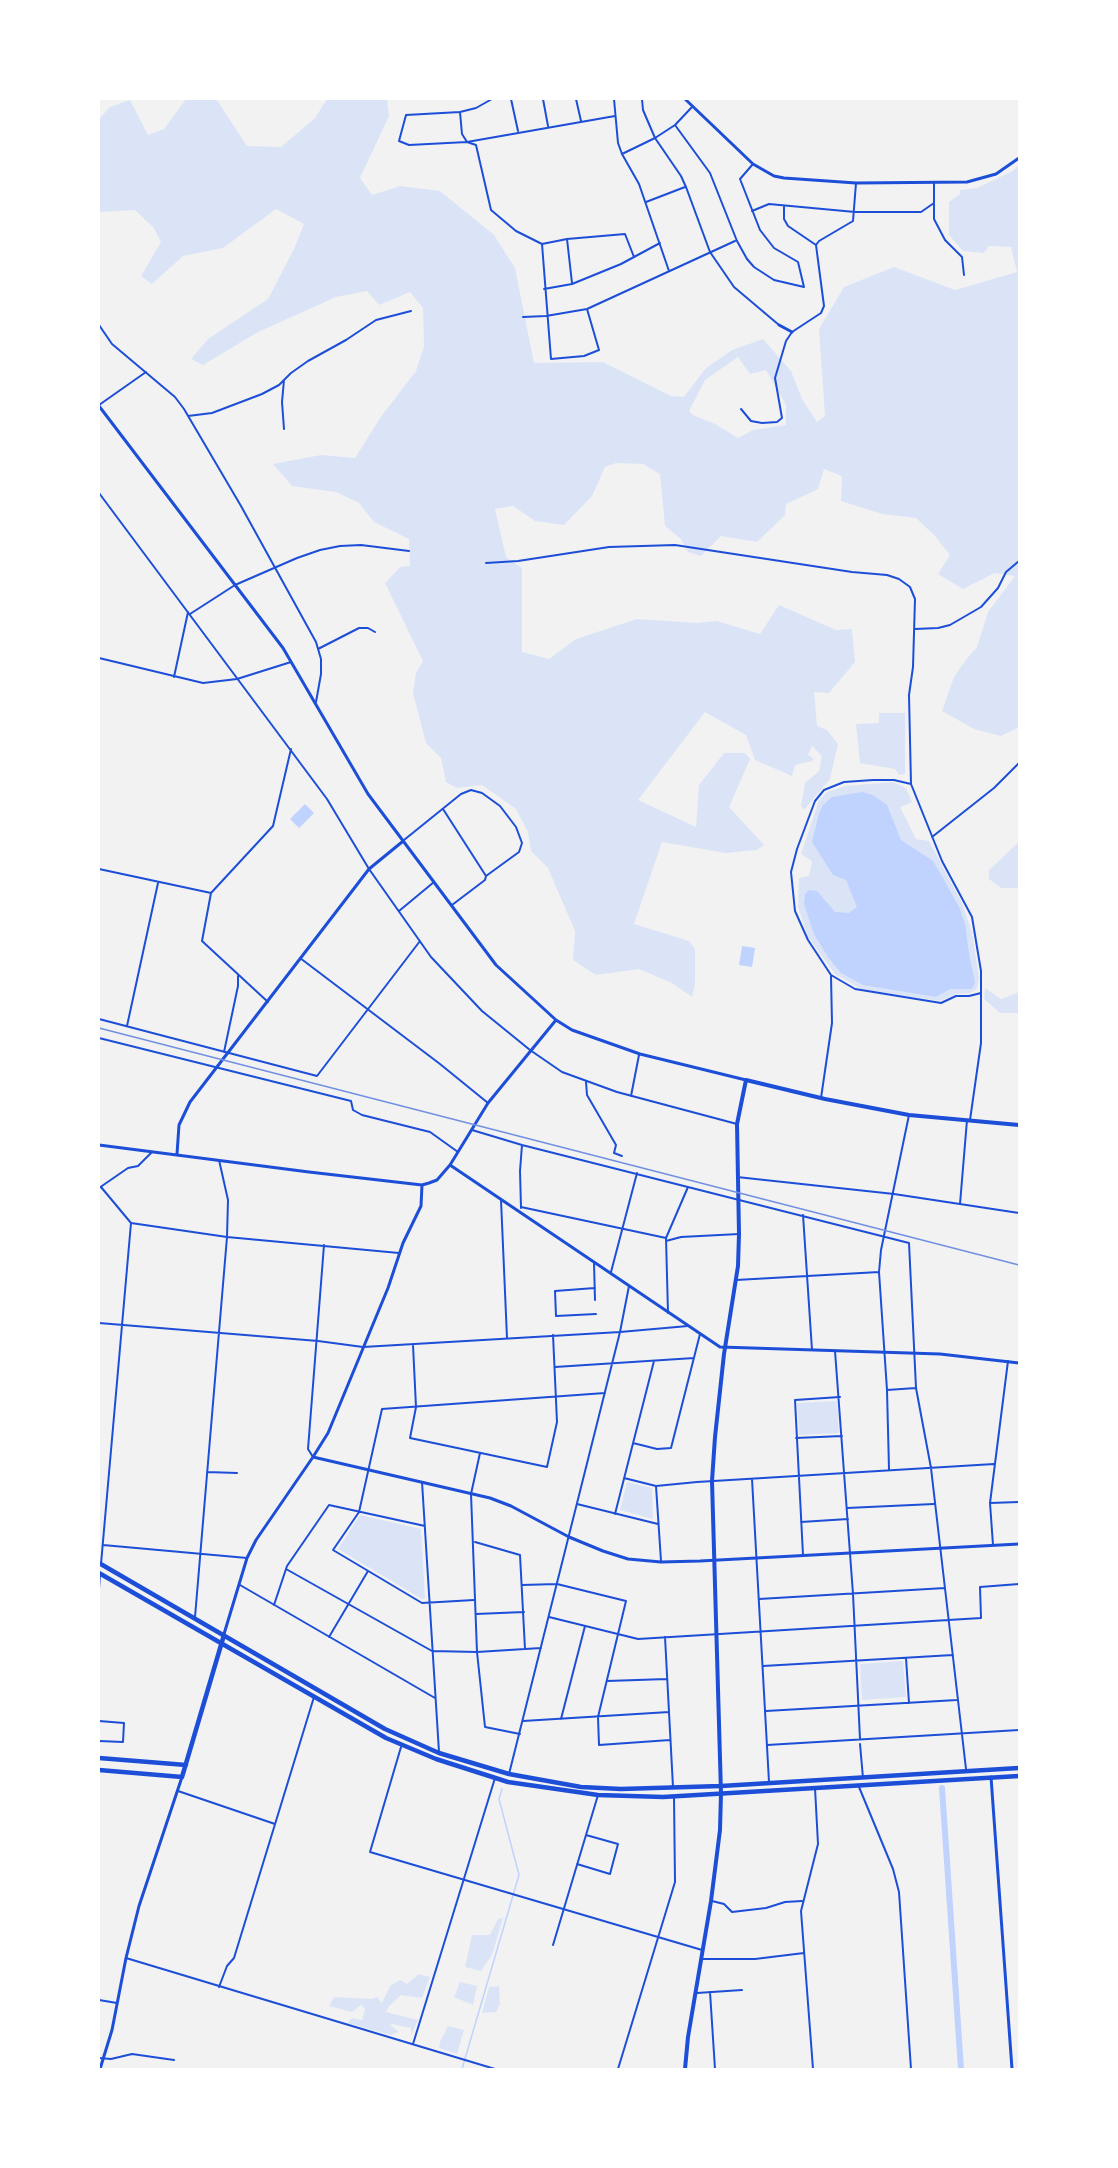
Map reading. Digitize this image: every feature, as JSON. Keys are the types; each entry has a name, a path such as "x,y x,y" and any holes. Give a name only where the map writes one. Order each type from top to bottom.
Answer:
{"highway":[{"path":"100,1564 385,1729 439,1753 509,1774 591,1788 674,1788 1019,1768"},
{"path":"100,1573 370,1730 436,1759 495,1778 534,1787 598,1795 674,1797 1019,1776"},
{"path":"99,1770 182,1778 224,1635"},
{"path":"99,1758 186,1765"}],"main road":[{"path":"685,2069 720,1830 721,1793 712,1481 725,1349 736,1280 739,1234 737,1124 746,1080 821,1098 909,1115 1019,1125"}],"street":[{"path":"492,99 476,108 460,112 406,115 399,141 409,145 467,142 615,116"},
{"path":"511,99 518,132"},
{"path":"543,99 548,127"},
{"path":"576,99 581,121"},
{"path":"614,99 622,154 639,184 669,272"},
{"path":"642,99 643,110 655,138 686,187 710,252 734,287 750,303 792,333"},
{"path":"685,99 753,164 774,176 784,178 856,183 973,181 996,174 1019,158"},
{"path":"622,154 655,138 675,124 692,107"},
{"path":"460,112 462,134 467,142 476,145 491,210 516,231 542,244 567,238 625,234 634,257"},
{"path":"675,124 710,173 747,259 763,273 784,284 804,287 798,262 782,254 768,242 752,211 740,178 753,164"},
{"path":"741,409 751,421 777,422 782,418 775,378 786,341 792,333 821,313 824,306 816,245 853,221 856,183"},
{"path":"934,183 934,219 945,240 962,257 964,276"},
{"path":"646,202 686,187"},
{"path":"752,211 769,204 855,212 921,212 934,202"},
{"path":"784,206 784,219 788,226 816,245"},
{"path":"567,238 572,284"},
{"path":"522,317 587,309 737,240"},
{"path":"544,289 572,284 660,243"},
{"path":"542,244 551,359 569,359 600,350 587,309"},
{"path":"188,416 230,408 262,394 308,361 376,320 411,311"},
{"path":"99,325 112,344 175,397 241,506 318,649 321,674 316,702"},
{"path":"147,372 99,405 292,662 359,781 495,965 556,1020 572,1030 639,1054 746,1080"},
{"path":"284,380 282,402 284,429"},
{"path":"99,494 291,749 327,799 369,869 436,962 482,1011 561,1072 631,1096 684,1108 737,1124"},
{"path":"174,677 189,613 235,585 308,554 340,546 361,545 409,551"},
{"path":"486,562 518,561 609,547 675,545 852,572 886,575 906,583 914,594 913,668 909,695 911,784 942,861 972,917 981,972 981,1043 968,1120 960,1204"},
{"path":"914,629 950,625 981,607 998,588 1006,572 1019,561"},
{"path":"318,649 359,628 368,628 375,632"},
{"path":"99,658 202,683 237,679 292,662"},
{"path":"268,1002 202,941 211,893 273,826 291,749"},
{"path":"932,837 994,788 1019,763"},
{"path":"911,784 894,780 844,782 824,790 815,801 796,849 791,872 795,911 801,927 831,975 862,992 941,1003 956,996 981,993"},
{"path":"177,1154 180,1125 184,1113 217,1068 225,1053 268,1002 369,869 461,794 471,790 482,793 500,806 516,827 522,843 519,852 452,905"},
{"path":"443,809 486,876"},
{"path":"99,869 211,893"},
{"path":"399,911 434,882"},
{"path":"127,1026 158,883"},
{"path":"99,1019 317,1076 420,940"},
{"path":"300,958 488,1103"},
{"path":"225,1053 238,986 237,974"},
{"path":"821,1098 832,1023 831,975"},
{"path":"99,1145 422,1185 437,1179 450,1165 488,1103 556,1020"},
{"path":"99,1038 351,1101 353,1110 362,1115 430,1132 458,1152"},
{"path":"631,1096 639,1054"},
{"path":"586,1081 587,1095 616,1145 614,1153 622,1155"},
{"path":"889,1470 887,1390 879,1272 881,1250 909,1115"},
{"path":"472,1130 522,1145 803,1215 909,1244 916,1388 931,1468 966,1772"},
{"path":"518,1212 521,1207 522,1145"},
{"path":"152,1152 138,1166 128,1168 100,1187 131,1223 227,1237 399,1253"},
{"path":"195,1619 227,1237 228,1200 219,1160"},
{"path":"450,1165 725,1349 966,1356 1019,1363"},
{"path":"610,1274 637,1173"},
{"path":"737,1177 894,1194 1019,1213"},
{"path":"224,1635 247,1558 256,1540 328,1433 388,1288 399,1253 422,1206 422,1185"},
{"path":"668,1313 666,1239 688,1187"},
{"path":"501,1200 507,1338"},
{"path":"521,1207 666,1239 739,1234"},
{"path":"803,1215 812,1350"},
{"path":"100,1564 131,1223"},
{"path":"324,1245 308,1449 313,1457 471,1494 511,1506 569,1536 628,1559 661,1562 714,1560 1019,1544"},
{"path":"594,1263 595,1300"},
{"path":"736,1280 879,1272"},
{"path":"509,1774 613,1363 629,1286"},
{"path":"595,1288 555,1291 556,1316 596,1314"},
{"path":"99,1323 318,1341 363,1347 688,1326"},
{"path":"633,1443 657,1449 671,1448 700,1334"},
{"path":"413,1345 416,1407 410,1438 547,1467 557,1422 553,1335"},
{"path":"836,1351 860,1739"},
{"path":"555,1367 694,1358"},
{"path":"615,1514 654,1360"},
{"path":"993,1545 990,1503 1008,1361"},
{"path":"887,1390 916,1388"},
{"path":"474,1600 422,1603 333,1550 359,1512 382,1410 605,1393"},
{"path":"803,1555 795,1400 840,1397"},
{"path":"796,1438 842,1436"},
{"path":"480,1453 471,1494 477,1652 485,1726 520,1734"},
{"path":"624,1478 656,1486 994,1464"},
{"path":"207,1472 237,1473"},
{"path":"752,1479 769,1782"},
{"path":"422,1482 439,1753"},
{"path":"656,1486 661,1562"},
{"path":"990,1503 1019,1502"},
{"path":"847,1508 935,1503"},
{"path":"577,1504 658,1524"},
{"path":"274,1605 286,1569 329,1505 426,1526"},
{"path":"801,1522 848,1519"},
{"path":"474,1541 520,1555 525,1649"},
{"path":"103,1545 247,1558"},
{"path":"286,1569 432,1651 477,1652 541,1648"},
{"path":"329,1637 368,1571"},
{"path":"99,1589 100,1573"},
{"path":"522,1586 557,1584 626,1601 598,1717 598,1745 670,1740"},
{"path":"549,1617 638,1639 981,1618 979,1589 983,1586 1019,1584"},
{"path":"239,1585 435,1698"},
{"path":"759,1599 945,1588"},
{"path":"475,1614 524,1612"},
{"path":"561,1719 585,1626"},
{"path":"665,1637 674,1788"},
{"path":"763,1666 953,1655"},
{"path":"906,1658 909,1703"},
{"path":"606,1681 667,1679"},
{"path":"219,1988 227,1966 234,1958 315,1696"},
{"path":"765,1711 959,1700"},
{"path":"523,1721 669,1712"},
{"path":"99,1721 124,1723 123,1742 99,1741"},
{"path":"766,1745 1019,1730"},
{"path":"860,1744 863,1778"},
{"path":"402,1745 370,1852 702,1950"},
{"path":"991,1777 1012,2069"},
{"path":"100,2069 101,2058 118,2003 139,1906 182,1778"},
{"path":"413,2044 495,1778"},
{"path":"858,1785 893,1869 899,1892 911,2069"},
{"path":"813,2069 801,1911 818,1844 815,1788"},
{"path":"178,1791 275,1824"},
{"path":"553,1945 598,1795"},
{"path":"618,2069 676,1876 674,1797"},
{"path":"577,1864 609,1874 618,1844 586,1835"},
{"path":"711,1901 724,1904 732,1912 766,1908 784,1902 802,1901"},
{"path":"700,1959 755,1959 804,1953"},
{"path":"126,1958 219,1988 495,2069"},
{"path":"695,1993 742,1990"},
{"path":"710,1992 715,2069"},
{"path":"99,2000 118,2003"},
{"path":"101,2058 111,2059 132,2054 174,2060"}],"shaded area":[{"path":"186,99 217,100 247,146 281,147 315,118 327,99 387,99 389,116 360,178 372,195 400,186 440,191 494,235 515,268 534,363 603,362 671,396 684,397 705,369 732,350 763,339 791,371 802,399 817,422 825,416 819,329 844,287 894,267 955,290 1017,272 1011,247 989,246 984,253 963,251 949,235 949,202 960,194 960,190 977,188 1013,171 1019,165 1019,727 1001,736 974,729 942,711 954,677 977,647 988,612 1015,576 995,573 963,589 938,574 950,555 916,518 882,514 841,501 842,476 824,469 818,489 786,504 785,515 757,542 721,536 701,556 688,552 681,539 665,526 660,474 643,464 616,463 605,467 592,496 564,525 535,521 513,506 495,509 506,557 522,568 522,652 549,659 576,639 637,619 697,623 717,621 760,634 779,605 836,630 852,629 855,662 829,693 814,692 817,726 827,730 838,744 830,779 804,810 801,806 805,783 819,771 822,756 812,746 808,755 814,759 795,765 792,776 755,760 746,735 705,712 638,800 696,827 699,785 724,753 745,753 750,759 729,807 764,845 757,850 725,853 662,842 634,924 689,941 695,949 695,983 692,997 672,983 639,969 596,975 573,960 575,931 548,868 531,851 528,832 516,809 482,785 457,788 446,782 441,758 426,743 413,693 416,673 423,661 385,583 400,567 410,566 409,539 374,522 359,503 336,492 292,486 273,464 321,455 355,458 380,418 416,371 424,346 423,308 410,292 379,305 367,291 336,297 258,332 203,365 191,359 208,339 268,299 294,249 304,224 276,209 223,248 183,256 152,284 141,276 161,242 154,228 135,210 99,212 99,119 110,107 130,100 148,135 164,129","holes":["738,357 750,374 766,370 786,405 786,425 753,430 738,438 689,411 705,380"]},
{"path":"879,713 905,713 905,774 899,775 895,769 860,763 856,724 879,723"},
{"path":"893,782 906,788 912,802 900,807 916,839 929,841 961,901 972,932 979,978 977,989 970,993 956,994 940,1001 863,990 835,974 808,937 798,907 799,878 809,876 812,861 801,854 819,800 827,792 845,786"},
{"path":"1019,842 1019,888 1001,888 989,879 989,870"},
{"path":"985,988 1001,999 1019,992 1019,1013 1000,1013 984,999"},
{"path":"837,1401 839,1433 799,1435 797,1403"},
{"path":"627,1482 652,1488 653,1519 620,1510"},
{"path":"360,1515 421,1529 425,1598 422,1599 338,1549"},
{"path":"903,1661 906,1697 862,1700 860,1664"},
{"path":"503,1918 492,1955 481,1971 465,1967 472,1935 490,1935 498,1919"},
{"path":"419,1974 430,1977 422,1998 401,1995 386,2012 418,2020 411,2036 411,2028 392,2024 390,2025 399,2032 391,2035 347,2023 352,2018 362,2020 365,2009 361,2005 352,2012 329,2006 334,1997 371,1999 377,1997 382,2003 390,1986 400,1980 407,1984"},
{"path":"460,1982 477,1986 473,2005 454,1997"},
{"path":"499,1986 500,2004 496,2012 482,2013 489,1987"},
{"path":"448,2026 464,2030 457,2054 439,2048"}],"water":[{"path":"862,792 873,795 887,805 901,840 933,861 942,876 960,909 965,924 975,982 972,989 950,989 936,997 863,985 841,973 814,934 804,904 805,894 809,890 817,891 835,912 849,913 857,907 846,880 833,875 812,842 819,813 823,805 832,797"},
{"path":"305,804 314,813 299,828 290,819"},
{"path":"742,946 755,948 752,967 739,965"}],"waterway":[{"path":"942,1788 961,2069"},
{"path":"462,2069 519,1875 499,1799 502,1789"}],"railway":[{"path":"99,1028 1019,1265"}]}
